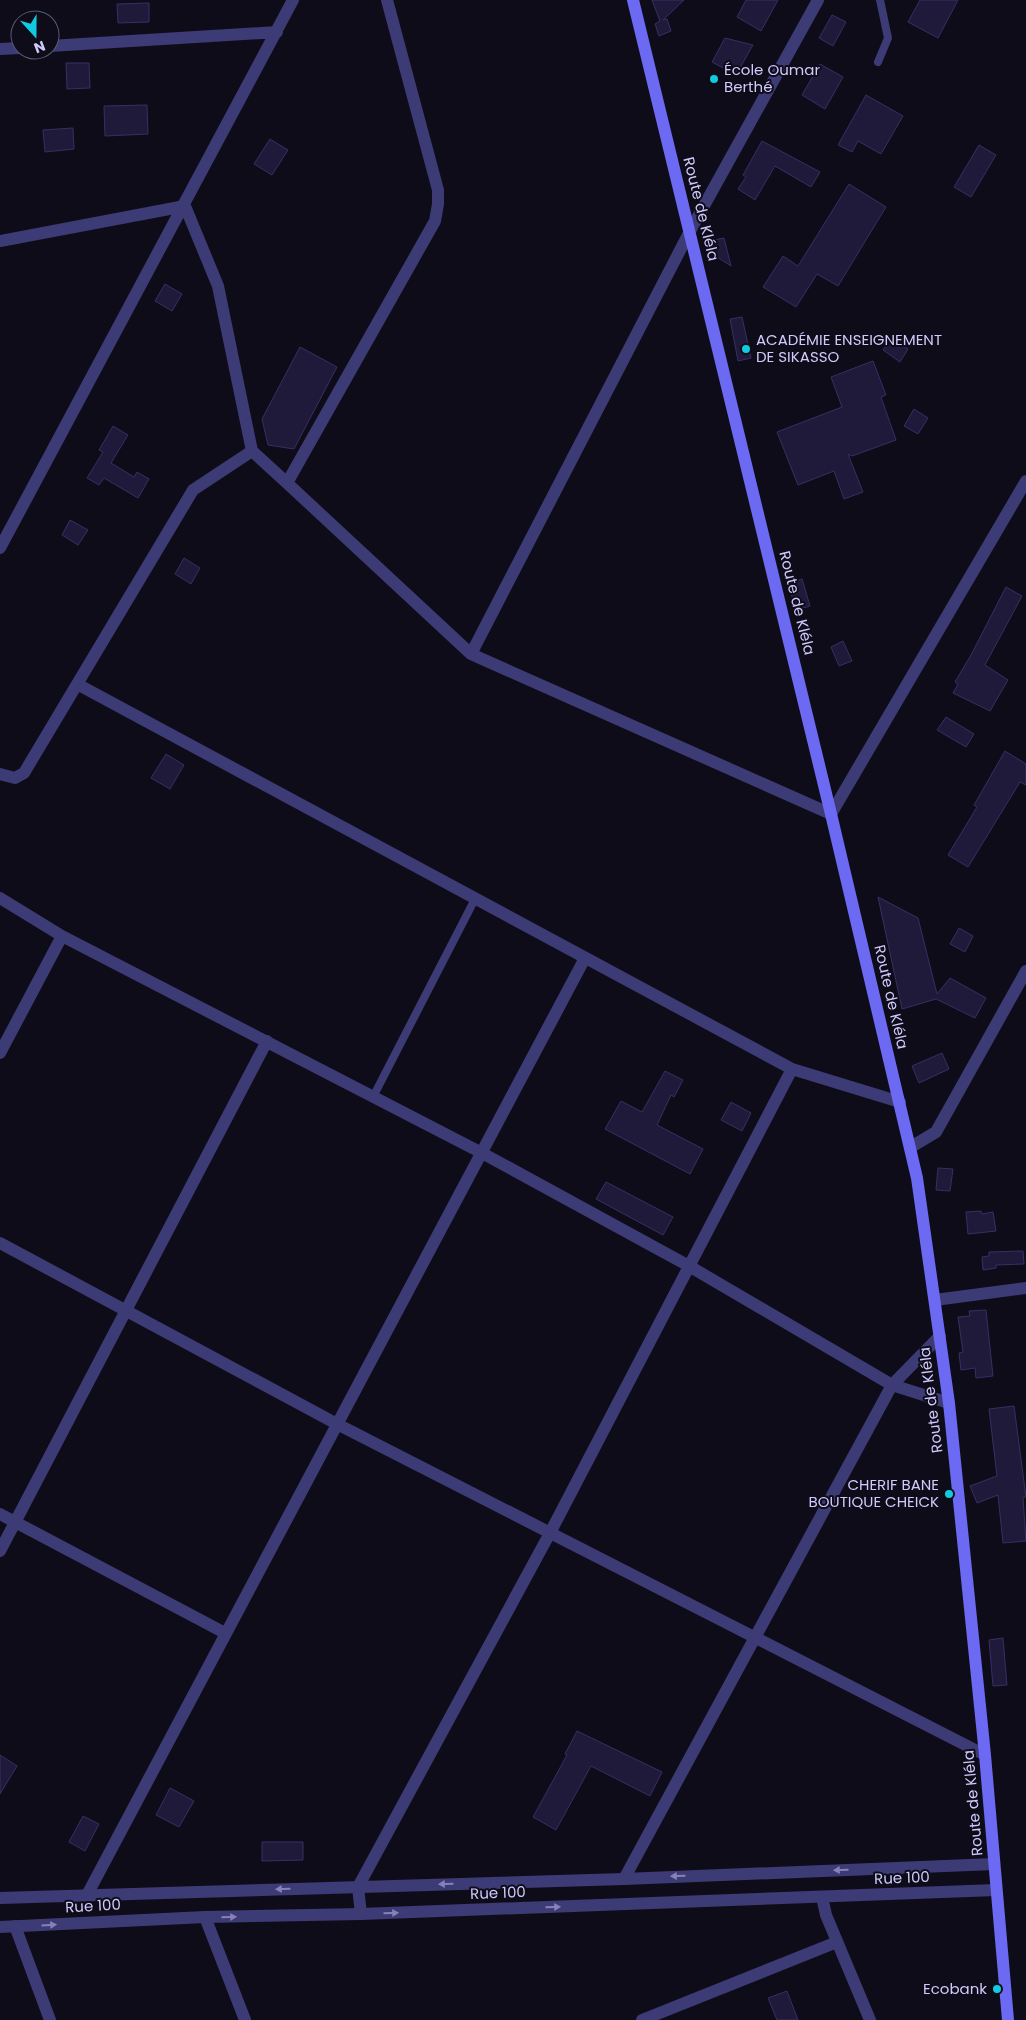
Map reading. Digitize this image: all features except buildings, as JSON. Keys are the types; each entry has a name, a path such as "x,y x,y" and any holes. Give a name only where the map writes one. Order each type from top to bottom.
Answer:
{"main road":[{"name":"Route de Kléla","path":"633,0 911,1147 949,1403 985,1755 1008,2020"}],"street":[{"path":"0,548 185,206 293,0"},
{"path":"287,483 434,220 438,204 438,190 388,0"},
{"path":"470,654 690,231 818,0"},
{"path":"60,45 277,32"},
{"path":"0,240 185,206"},
{"path":"185,206 218,286 252,451 470,654 831,814 1026,481"},
{"path":"0,774 15,778 24,773 193,490 252,451"},
{"path":"77,684 792,1069 900,1102"},
{"path":"0,898 62,936 482,1153 689,1266 892,1385 949,1403"},
{"path":"0,1053 62,936"},
{"path":"87,1895 585,958"},
{"path":"911,1147 936,1132 1026,971"},
{"path":"0,1551 266,1042"},
{"path":"361,1914 358,1887 550,1533 792,1069"},
{"path":"0,1243 337,1424 985,1755"},
{"path":"935,1300 1026,1288"},
{"path":"624,1879 892,1385 940,1336"},
{"path":"0,1514 225,1633"},
{"path":"0,1898 624,1879 994,1864"},
{"name":"Rue 100","path":"0,1927 205,1917 361,1914 996,1890"},
{"path":"822,1897 837,1942 870,2020"},
{"path":"205,1917 244,2020"},
{"path":"15,1926 50,2020"},
{"path":"642,2020 837,1942"}],"lane":[{"path":"878,62 888,38 880,0"},
{"path":"373,1097 475,899"}],"place":[{"name":"École Oumar Berthé","path":"714,79"},
{"name":"ACADÉMIE ENSEIGNEMENT DE SIKASSO","path":"746,349"},
{"name":"CHERIF BANE BOUTIQUE CHEICK","path":"949,1494"},
{"name":"Ecobank","path":"997,1989"}]}
